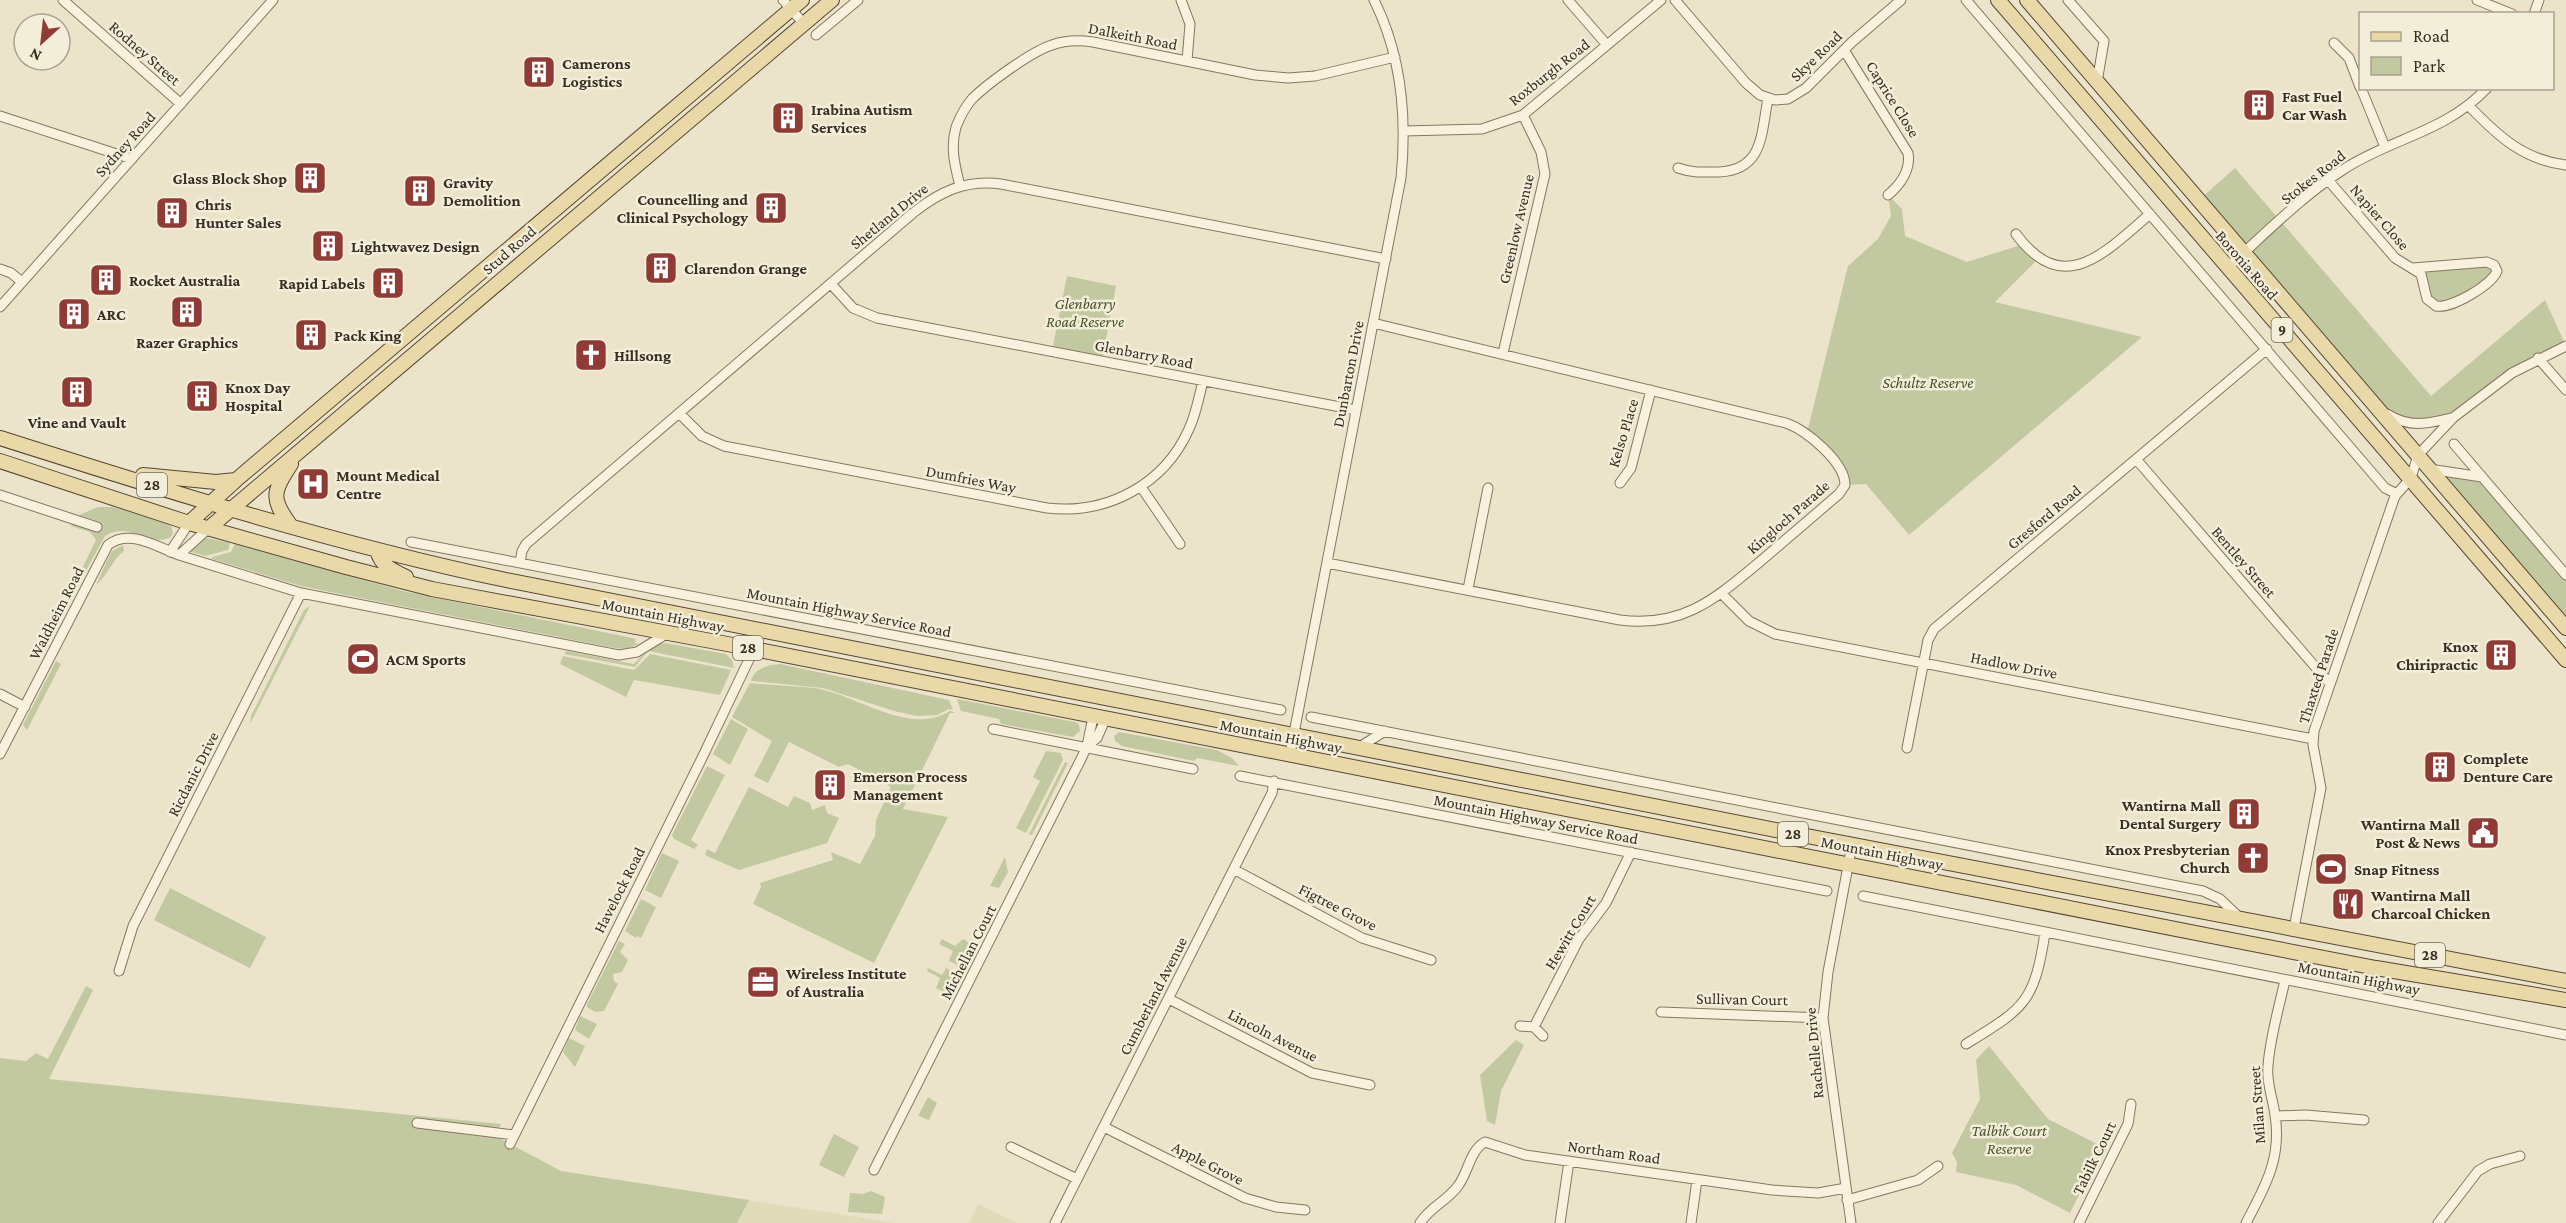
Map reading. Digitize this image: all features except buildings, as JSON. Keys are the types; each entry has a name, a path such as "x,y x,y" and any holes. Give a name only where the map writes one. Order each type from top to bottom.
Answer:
{"main road":[{"name":"Stud Road","path":"209,528 515,266 832,0"},
{"name":"Boronia Road","path":"1998,0 2566,660"},
{"name":"Boronia Road","path":"2027,0 2566,628"},
{"name":"Stud Road","path":"189,523 454,293 730,60 792,3"},
{"path":"730,60 743,74"},
{"path":"687,95 700,110"},
{"path":"454,293 469,292 481,287 515,266"},
{"path":"322,407 335,411 354,404"},
{"name":"Mountain Highway","path":"0,438 231,509 496,579 1852,845 2566,981"},
{"path":"291,526 277,508 276,492 279,482 301,450"},
{"name":"Mountain Highway","path":"0,461 189,523 432,589 754,649 1099,719 1290,754 2448,981 2566,1000"},
{"path":"93,468 167,479 216,482 236,480"},
{"path":"377,549 380,559 386,566 432,589"},
{"path":"754,649 757,630"},
{"path":"1099,719 1104,698"},
{"path":"1416,760 1433,772 1434,784"},
{"path":"2105,914 2108,893"},
{"path":"2133,920 2138,898"},
{"path":"2448,981 2452,959"}],"street":[{"name":"Rodney Street","path":"63,0 181,104"},
{"name":"Sydney Road","path":"0,308 273,0"},
{"path":"816,36 858,0"},
{"path":"1181,0 1190,24 1187,61"},
{"name":"Dunbarton Drive","path":"1290,754 1401,178 1404,131 1402,100 1395,57 1374,0"},
{"path":"1568,0 1607,45"},
{"name":"Roxburgh Road","path":"1404,131 1482,129 1523,115 1661,0"},
{"path":"1675,0 1746,83 1768,99 1760,143 1747,163 1737,169 1726,171 1695,173 1678,168"},
{"name":"Skye Road","path":"1768,99 1788,99 1799,93 1901,0"},
{"path":"1966,0 2385,488 2397,494"},
{"path":"2068,0 2104,41 2097,82"},
{"path":"2482,1 2507,12"},
{"path":"792,3 806,22 830,24"},
{"name":"Dalkeith Road","path":"960,186 953,146 956,128 963,112 981,91 1036,52 1063,42 1082,41 1264,76 1295,78 1315,76 1395,57"},
{"path":"2334,43 2349,58 2359,83"},
{"name":"Caprice Close","path":"1844,50 1908,153 1908,165 1901,182 1888,195"},
{"path":"2362,90 2385,147"},
{"name":"Stokes Road","path":"2228,267 2328,180 2385,147 2429,130 2469,106 2485,90"},
{"path":"2469,106 2511,146 2537,159 2566,165"},
{"name":"Greenlow Avenue","path":"1503,353 1545,174 1541,152 1523,115"},
{"path":"0,116 132,159"},
{"name":"Napier Close","path":"2328,180 2395,258 2421,274 2427,299 2436,306 2452,305 2490,281 2497,271 2494,265 2487,262 2413,268"},
{"name":"Shetland Drive","path":"520,563 526,544 921,207 945,191 974,183 1001,184 1386,259"},
{"path":"2016,234 2028,249 2044,261 2059,267 2075,266 2097,257 2150,214"},
{"path":"0,268 22,282"},
{"name":"Glenbarry Road","path":"831,284 848,304 870,316 1356,410"},
{"name":"Kingloch Parade","path":"1327,563 1620,620 1638,621 1679,616 1721,594 1839,494 1845,485 1843,474 1815,440 1798,428 1373,322"},
{"path":"2418,455 2454,417 2490,388 2538,358 2566,346"},
{"name":"Gresford Road","path":"1907,748 1928,640 1934,629 2266,349"},
{"path":"2538,358 2566,390"},
{"name":"Dumfries Way","path":"680,414 702,436 724,446 1047,508 1072,510 1110,502 1141,487 1166,464 1186,436 1195,414 1203,381"},
{"name":"Kelso Place","path":"1620,483 1631,468 1651,390"},
{"path":"2378,408 2401,423 2410,425 2454,417"},
{"path":"2454,444 2566,575"},
{"name":"Thaxted Parade","path":"2294,928 2320,793 2321,780 2313,739 2397,494 2410,478 2418,455"},
{"name":"Bentley Street","path":"2136,459 2330,684"},
{"path":"2429,469 2482,477"},
{"path":"1141,487 1180,544"},
{"path":"1468,589 1488,488"},
{"path":"0,495 97,527"},
{"path":"175,553 189,523"},
{"path":"175,553 209,528"},
{"name":"Waldheim Road","path":"0,754 108,545 117,538 127,538 140,540 175,553"},
{"name":"Mountain Highway Service Road","path":"411,542 1281,710"},
{"path":"175,553 301,593 619,655 637,652 668,633"},
{"name":"Ricdanic Drive","path":"119,971 133,926 301,593"},
{"name":"Hadlow Drive","path":"1721,594 1741,615 1758,627 1775,634 2313,739"},
{"name":"Havelock Road","path":"417,1123 512,1139 754,649"},
{"path":"0,694 25,707"},
{"path":"1311,717 1385,731"},
{"name":"Michellan Court","path":"874,1170 1087,746 1097,738 1099,719"},
{"path":"993,729 1193,769"},
{"path":"1358,748 1385,731"},
{"name":"Mountain Highway","path":"1385,731 2203,891 2220,898 2241,919"},
{"name":"Mountain Highway Service Road","path":"1240,776 1827,891"},
{"name":"Cumberland Avenue","path":"1055,1223 1235,870 1272,793 1274,781"},
{"name":"Rachelle Drive","path":"1851,1223 1823,1018 1828,972 1852,845"},
{"name":"Hewitt Court","path":"1534,1027 1579,939 1606,903 1631,852"},
{"name":"Figtree Grove","path":"1235,870 1362,938 1431,960"},
{"name":"Mountain Highway","path":"1863,896 2566,1035"},
{"path":"1966,1044 2012,1016 2027,998 2036,978 2044,933"},
{"name":"Milan Street","path":"2246,1223 2272,1172 2277,1141 2276,1116 2268,1082 2268,1065 2285,980"},
{"name":"Lincoln Avenue","path":"1169,999 1307,1070 1370,1086"},
{"name":"Sullivan Court","path":"1661,1012 1823,1018"},
{"path":"1520,1026 1534,1027 1543,1036"},
{"name":"Tabilk Court","path":"2079,1223 2128,1124 2131,1104"},
{"path":"2276,1116 2306,1115 2364,1120"},
{"name":"Apple Grove","path":"1104,1127 1245,1198 1276,1207 1305,1210"},
{"name":"Northam Road","path":"1420,1223 1428,1211 1457,1188 1478,1148 1485,1142 1515,1153 1697,1180 1796,1192 1846,1188"},
{"path":"1011,1147 1077,1179"},
{"path":"2438,1223 2478,1171 2490,1164 2520,1156"},
{"path":"1560,1223 1569,1161"},
{"path":"1847,1200 1918,1180 1938,1166"},
{"path":"1691,1223 1697,1180"}],"shaded area":[{"path":"749,1200 895,1223 737,1223"},
{"path":"978,1204 1017,1223 969,1223"}],"green space":[{"path":"2235,168 2431,396 2545,300 2566,346 2538,358 2454,417 2428,423 2395,420 2199,200"},
{"name":"Schultz Reserve","path":"1888,195 1902,209 1905,236 1967,262 2024,244 2039,258 1995,302 2142,337 1909,535 1866,484 1845,485 1845,481 1807,433 1848,266 1878,239 1891,216"},
{"path":"2487,262 2497,271 2452,305 2431,303 2419,272"},
{"name":"Glenbarry Road Reserve","path":"1067,276 1116,286 1102,360 1052,351"},
{"path":"2429,469 2482,477 2566,575 2566,628"},
{"path":"98,507 113,507 165,523 171,526 173,532 171,537 163,540 154,540 123,531 105,536 58,618 96,540 90,532 70,526 73,524 97,531 100,522 79,515"},
{"path":"207,538 230,543 228,550 205,556 189,551"},
{"path":"235,544 403,591 636,639 635,643 639,644 626,649 615,648 345,595 301,586 212,559 212,557 231,552"},
{"path":"123,545 124,551 96,585 111,552"},
{"path":"310,606 250,724 251,716 304,610"},
{"path":"665,643 726,654 732,660 734,668 648,651 635,667 564,654 567,651 634,664 651,648"},
{"path":"650,654 731,670 720,695 634,680 626,697 560,664 563,656 634,670"},
{"path":"56,661 61,664 27,730 23,725"},
{"path":"780,664 949,700 953,710 949,709 937,715 917,716 823,688 751,681 758,670"},
{"path":"750,683 814,688 900,717 934,718 950,711 954,712 950,713 903,809 948,817 874,963 753,904 761,887 760,883 833,860 831,852 860,864 875,836 876,820 891,787 848,764 839,767 789,742 768,783 754,776 772,741 732,717"},
{"path":"957,699 1075,722 1079,724 1080,731 1073,737 1001,724 999,719 961,711"},
{"path":"731,719 748,729 730,765 713,754"},
{"path":"1119,732 1217,750 1232,758 1239,766 1197,758 1194,761 1122,746 1115,741 1114,736"},
{"path":"1046,751 1061,753 1063,760 1026,833 1016,828 1040,781 1033,777"},
{"path":"1065,762 1068,763 1032,835 1029,834"},
{"path":"707,766 725,775 691,840 698,845 694,849 674,839 672,835"},
{"path":"749,787 788,807 794,796 810,803 812,810 825,805 827,813 839,818 827,843 739,870 705,855 707,849 715,853"},
{"path":"662,853 679,861 661,898 645,890"},
{"path":"1005,857 1008,872 999,888 990,886"},
{"path":"170,888 266,937 250,968 154,920"},
{"path":"641,899 656,907 641,938 637,936 636,938 625,931"},
{"path":"942,939 955,946 963,939 971,944 960,966 949,961 953,951 939,944"},
{"path":"619,941 625,944 620,952 628,960 622,972 613,974 614,981 618,984 604,1011 595,1012 587,1007 587,1004"},
{"path":"928,968 942,975 946,968 956,973 946,993 936,988 940,978 927,971"},
{"path":"86,986 93,990 49,1079 501,1124 494,1138 499,1138 561,1171 749,1200 737,1223 0,1223 0,1058 26,1061 36,1053 48,1059"},
{"path":"580,1016 597,1024 589,1039 575,1030"},
{"path":"569,1038 585,1046 575,1067 563,1052"},
{"path":"1516,1040 1524,1045 1501,1091 1495,1125 1487,1121 1480,1075"},
{"name":"Talbik Court Reserve","path":"1989,1046 2048,1119 2103,1147 2070,1213 2016,1185 1956,1172 1957,1162 1952,1153 1980,1099 1976,1060"},
{"path":"928,1097 937,1103 929,1120 918,1116"},
{"path":"834,1134 859,1147 844,1177 819,1165"},
{"path":"871,1191 885,1197 882,1214 848,1212 850,1193 863,1194"}],"place":[{"name":"Camerons Logistics","path":"539,72"},
{"name":"Fast Fuel Car Wash","path":"2259,105"},
{"name":"Irabina Autism Services","path":"788,118"},
{"name":"Glass Block Shop","path":"310,178"},
{"name":"Gravity Demolition","path":"420,191"},
{"name":"Councelling and Clinical Psychology","path":"771,208"},
{"name":"Chris Hunter Sales","path":"172,213"},
{"name":"Lightwavez Design","path":"328,246"},
{"name":"Clarendon Grange","path":"661,268"},
{"name":"Rocket Australia","path":"106,280"},
{"name":"Rapid Labels","path":"388,283"},
{"name":"Razer Graphics","path":"187,312"},
{"name":"ARC","path":"74,314"},
{"name":"Pack King","path":"311,335"},
{"name":"Hillsong","path":"591,355"},
{"name":"Vine and Vault","path":"77,392"},
{"name":"Knox Day Hospital","path":"202,396"},
{"name":"Mount Medical Centre","path":"313,484"},
{"name":"Knox Chiripractic","path":"2501,655"},
{"name":"ACM Sports","path":"363,659"},
{"name":"Complete Denture Care","path":"2440,767"},
{"name":"Emerson Process Management","path":"830,785"},
{"name":"Wantirna Mall Dental Surgery","path":"2244,814"},
{"name":"Wantirna Mall Post & News","path":"2483,833"},
{"name":"Knox Presbyterian Church","path":"2253,858"},
{"name":"Snap Fitness","path":"2331,869"},
{"name":"Wantirna Mall Charcoal Chicken","path":"2348,904"},
{"name":"Wireless Institute of Australia","path":"763,982"}]}
